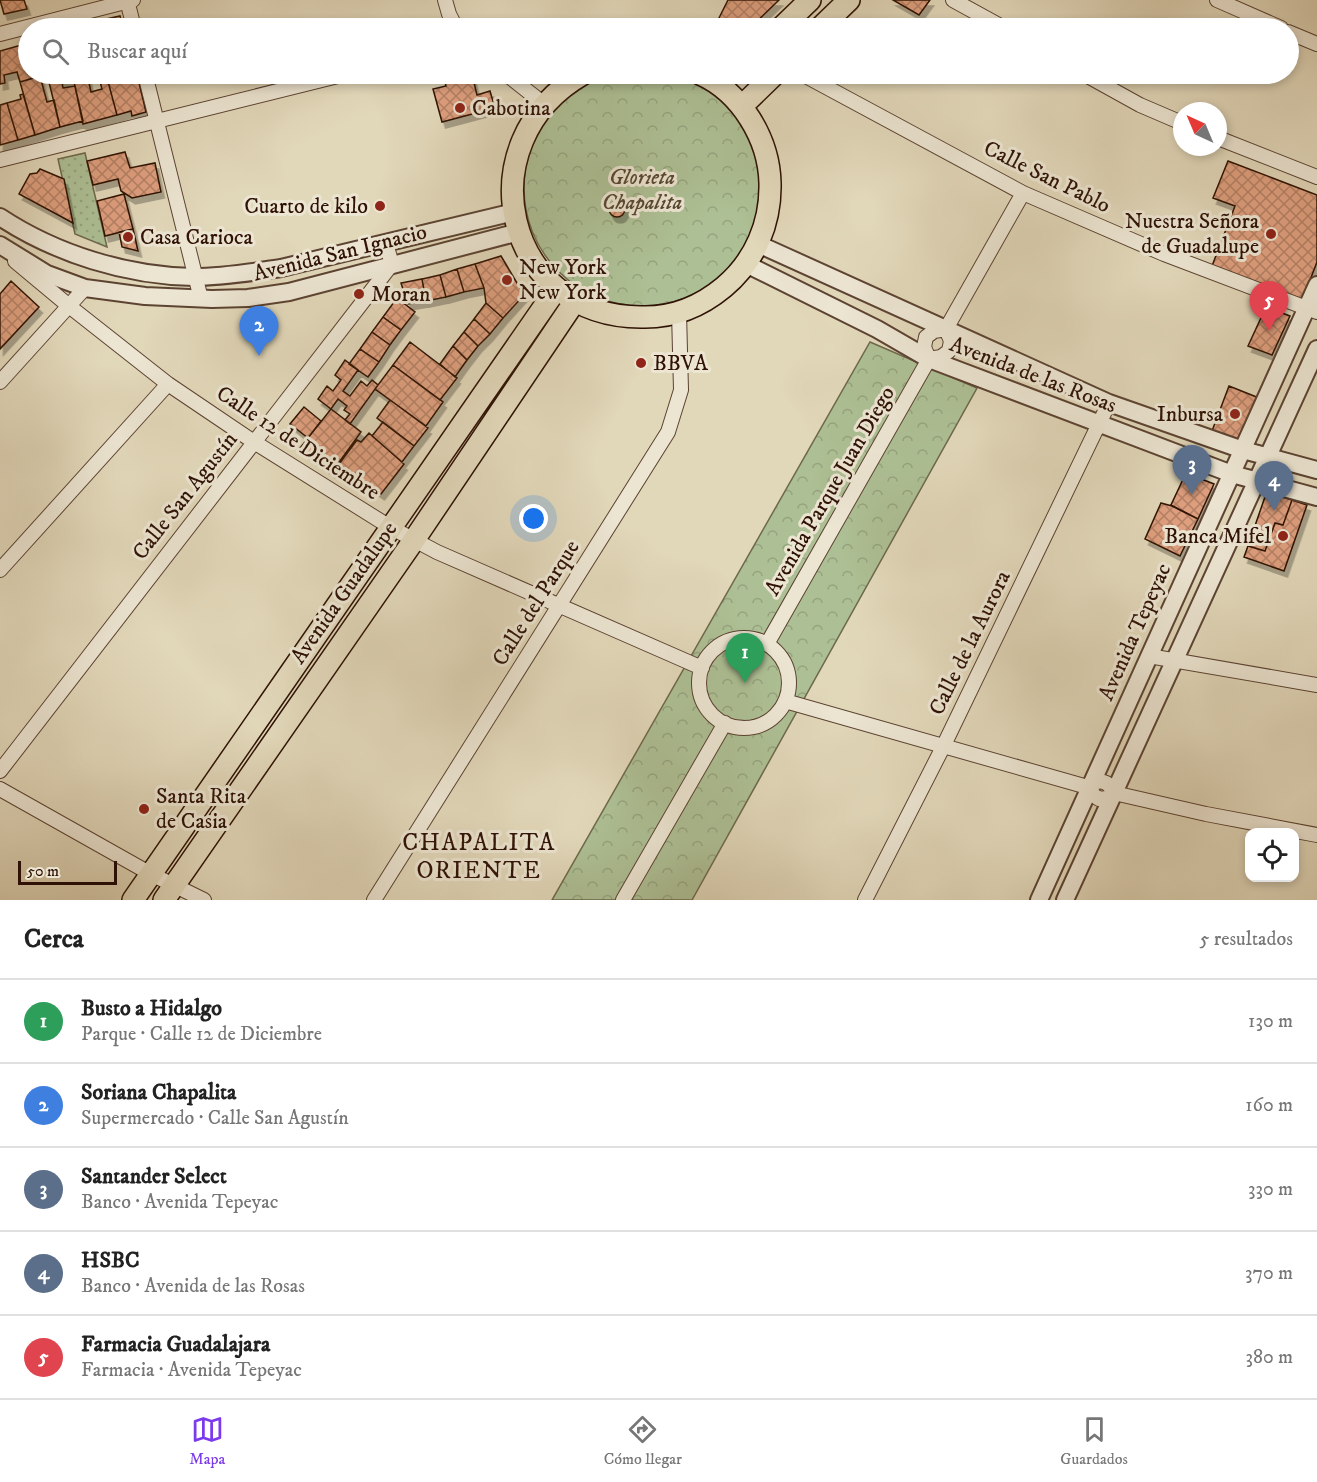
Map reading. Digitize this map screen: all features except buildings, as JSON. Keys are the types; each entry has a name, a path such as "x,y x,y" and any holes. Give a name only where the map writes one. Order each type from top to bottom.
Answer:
{"main road":[{"path":"791,18 810,0"},
{"path":"830,18 849,0"},
{"path":"568,84 544,104 527,128 516,155 513,174 516,222 528,252 541,271 557,288 575,301 600,312 626,317 653,318 679,312 716,294 746,264 758,244 766,222 770,197 770,173 765,149 730,84"},
{"path":"742,106 765,84"},
{"name":"Avenida Guadalupe","path":"133,900 557,288"},
{"name":"Avenida Guadalupe","path":"169,893 414,540 575,301"}],"street":[{"path":"61,18 129,0 132,18"},
{"path":"445,0 452,18"},
{"path":"953,0 986,18"},
{"path":"1217,0 1258,18"},
{"path":"0,34 18,29"},
{"path":"1299,37 1317,44"},
{"path":"148,84 201,299"},
{"path":"0,160 307,84"},
{"path":"519,84 544,104"},
{"name":"Calle San Pablo","path":"821,84 1023,193 1164,254 1312,310"},
{"path":"1102,84 1140,105 1173,119"},
{"path":"1227,142 1317,177"},
{"name":"Avenida Parque Juan Diego","path":"946,329 1023,193"},
{"name":"Avenida San Ignacio","path":"0,216 25,234 64,251 131,269 162,275 195,277 242,274 281,268 386,244 516,222"},
{"name":"Avenida San Ignacio","path":"0,246 47,274 85,288 145,296 201,299 248,298 288,292 392,264 516,222"},
{"path":"386,244 392,264"},
{"name":"Avenida de las Rosas","path":"758,244 1109,403 1243,450 1317,470"},
{"name":"Calle 12 de Diciembre","path":"0,246 69,306 168,384 254,442 390,527 437,552 702,668"},
{"name":"Calle San Agustín","path":"0,771 392,264"},
{"name":"Avenida de las Rosas","path":"746,264 877,329 929,359 1232,474 1317,497"},
{"name":"Avenida Tepeyac","path":"1039,900 1243,450 1312,310 1317,285"},
{"path":"0,382 85,288"},
{"name":"Calle del Parque","path":"374,900 668,432 681,390 679,312"},
{"name":"Avenida Parque Juan Diego","path":"929,359 941,357 949,351 951,341 946,329"},
{"name":"Avenida Parque Juan Diego","path":"929,359 924,347 926,337 934,331 946,329"},
{"path":"1065,900 1176,662 1317,349"},
{"name":"Avenida Parque Juan Diego","path":"767,644 929,359"},
{"path":"0,570 168,384"},
{"name":"Calle de la Aurora","path":"865,900 943,747 1109,403"},
{"path":"749,638 767,644 781,657 785,665 789,683 785,701 764,723 744,728 725,723 710,712 705,705 699,687 702,668 712,651 729,640 749,638"},
{"path":"1149,656 1317,685"},
{"path":"785,701 1091,788 1096,782 1105,782 1114,793"},
{"path":"623,900 725,723"},
{"path":"0,789 151,874 169,893 204,900"},
{"path":"1114,793 1206,814 1317,835"}],"green space":[{"name":"Glorieta Chapalita","path":"586,84 698,84 717,97 740,122 751,143 760,176 760,200 755,222 746,244 733,263 717,279 698,292 676,301 654,306 630,306 608,301 586,292 567,279 551,263 538,244 529,222 524,200 526,165 538,132 551,113 567,97"},
{"path":"85,153 107,247 75,234 58,159"},
{"path":"870,342 977,388 692,900 552,900"}],"place":[{"name":"Cabotina","path":"460,108"},
{"name":"Cuarto de kilo","path":"380,206"},
{"name":"Nuestra Señora de Guadalupe","path":"1271,234"},
{"name":"Casa Carioca","path":"128,237"},
{"name":"New York New York","path":"507,280"},
{"name":"Moran","path":"359,294"},
{"name":"Farmacia Guadalajara","path":"1269,331"},
{"name":"Soriana Chapalita","path":"259,356"},
{"name":"BBVA","path":"641,363"},
{"name":"Inbursa","path":"1235,414"},
{"name":"Santander Select","path":"1192,495"},
{"name":"HSBC","path":"1274,511"},
{"name":"Banca Mifel","path":"1283,536"},
{"name":"Busto a Hidalgo","path":"745,683"},
{"name":"Santa Rita de Casia","path":"144,809"}],"district":[{"name":"CHAPALITA ORIENTE","path":"479,857"}]}
